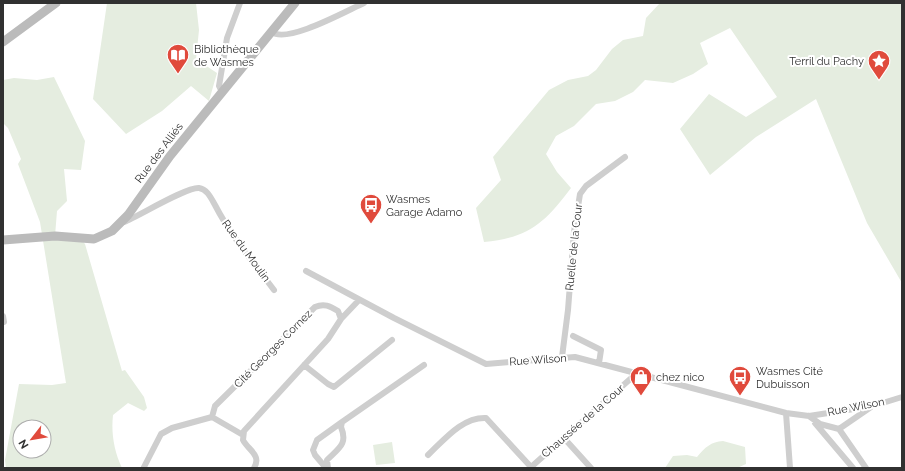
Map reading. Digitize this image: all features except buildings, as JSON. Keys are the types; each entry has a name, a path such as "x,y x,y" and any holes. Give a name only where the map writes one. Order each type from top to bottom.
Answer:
{"street":[{"path":"3,42 56,3"},
{"path":"222,92 219,86 227,38 240,3"},
{"name":"Rue des Alliés","path":"3,240 55,236 94,239 107,234 120,224 165,162 296,3"},
{"path":"272,32 278,35 294,34 364,3"},
{"name":"Ruelle de la Cour","path":"562,357 568,310 574,232 580,194 586,186 625,157"},
{"name":"Rue du Moulin","path":"120,224 188,191 200,188 210,196 227,229 274,290"},
{"name":"Rue Wilson","path":"306,271 359,300 486,364 575,357 786,413 809,416 873,406 902,397"},
{"path":"254,468 257,460 256,456 244,443 243,436 247,427 328,339 341,319 359,300"},
{"name":"Cité Georges Cornez","path":"212,417 215,406 314,307 320,305 330,306 338,311 341,319"},
{"path":"573,336 601,350 599,364"},
{"path":"304,365 334,387 392,340"},
{"path":"327,468 315,455 314,444 317,440 424,365"},
{"name":"Chaussée de la Cour","path":"530,468 563,437 637,373"},
{"path":"839,429 873,406"},
{"path":"786,413 790,468"},
{"path":"809,416 820,424 839,429 866,468"},
{"path":"809,416 853,468"},
{"path":"144,467 161,434 172,428 212,417 243,436"},
{"path":"428,455 462,424 475,419 486,418 530,468"},
{"path":"327,468 327,460 342,444 344,436 341,427 342,422"},
{"path":"563,437 591,468"}],"shaded area":[{"path":"107,3 196,3 199,30 196,59 217,73 209,101 191,86 162,111 126,134 93,99"},
{"path":"660,3 902,3 902,283 867,223 816,99 756,137 710,175 680,129 709,94 746,117 777,97 730,28 700,43 708,64 693,74 673,83 645,80 633,92 615,101 596,104 574,126 556,136 546,154 557,172 571,188 553,211 534,227 512,237 484,242 476,208 501,180 493,157 549,90 568,80 588,76 596,70 612,49 623,40 643,36 646,18"},
{"path":"54,77 85,141 81,170 64,169 67,201 57,211 55,236 80,238 85,244 122,371 125,370 144,397 147,408 144,411 128,403 113,415 112,428 114,442 122,468 6,468 5,460 12,422 12,459 52,459 52,419 13,419 19,384 52,385 66,383 40,222 18,164 21,159 8,128 3,123 3,80 14,78 37,80"},
{"path":"723,441 745,447 746,464 737,468 665,468 673,456 687,455 697,457 708,446"},
{"path":"392,442 395,463 376,465 373,445"}],"place":[{"name":"Bibliothèque de Wasmes","path":"178,74"},
{"name":"Terril du Pachy","path":"879,80"},
{"name":"Wasmes Garage Adamo","path":"371,224"},
{"name":"chez nico","path":"641,396"},
{"name":"Wasmes Cité Dubuisson","path":"740,396"}]}
